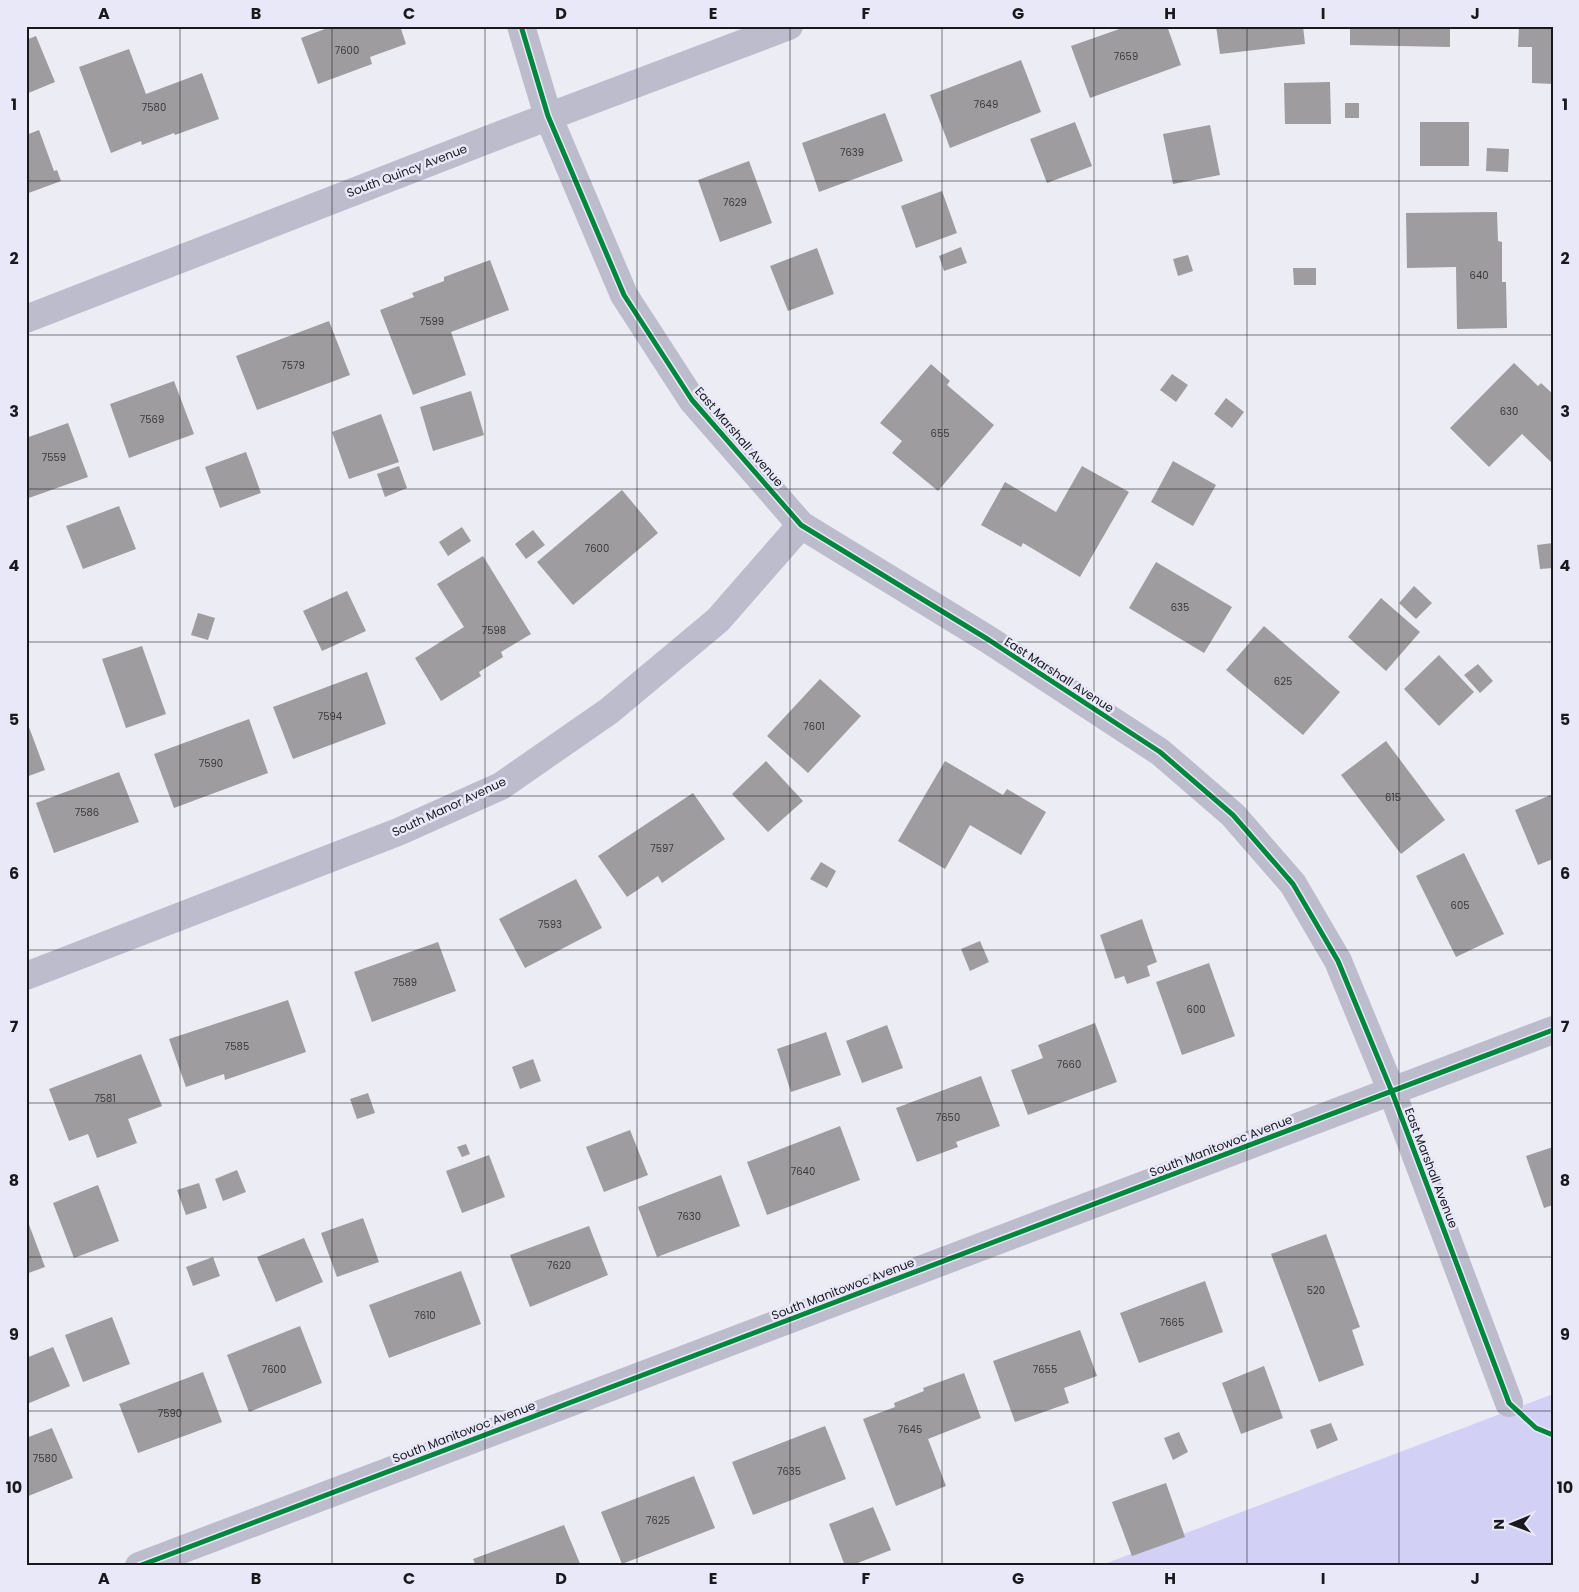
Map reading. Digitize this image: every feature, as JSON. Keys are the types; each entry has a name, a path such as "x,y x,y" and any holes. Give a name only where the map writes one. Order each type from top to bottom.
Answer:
{"street":[{"name":"East Marshall Avenue","path":"521,26 548,116 624,295 692,400 802,525 989,640 1160,752 1233,816 1293,884 1338,961 1392,1092 1509,1403"},
{"name":"South Quincy Avenue","path":"26,319 548,116 788,26"},
{"name":"South Manor Avenue","path":"26,976 398,832 501,786 609,711 718,620 802,525"},
{"name":"South Manitowoc Avenue","path":"139,1566 1553,1030"}],"shaded area":[{"path":"1553,1394 1553,1566 1099,1566"}],"building":[{"path":"333,26 400,26 406,44 370,57 372,64 318,84 301,38"},
{"path":"1128,26 1167,26 1181,65 1090,98 1071,46"},
{"path":"1216,26 1303,26 1305,44 1220,54"},
{"path":"1350,26 1450,26 1450,47 1350,45"},
{"path":"1519,26 1553,26 1553,84 1532,83 1532,47 1518,47"},
{"path":"36,36 55,82 26,94 26,40"},
{"path":"129,49 146,94 202,73 219,119 142,145 141,141 111,153 79,67"},
{"path":"1021,60 1041,112 950,148 930,95"},
{"path":"1330,82 1331,124 1285,124 1284,83"},
{"path":"1345,103 1359,103 1359,118 1345,118"},
{"path":"885,113 903,161 819,192 802,143"},
{"path":"1075,122 1092,166 1047,183 1030,139"},
{"path":"1420,122 1469,122 1469,166 1420,166"},
{"path":"1210,125 1220,175 1173,184 1163,134"},
{"path":"39,130 54,171 57,170 61,181 26,194 26,135"},
{"path":"1487,148 1509,149 1508,172 1486,171"},
{"path":"749,161 772,223 720,242 698,180"},
{"path":"942,191 957,233 916,248 901,206"},
{"path":"1497,212 1498,241 1502,242 1502,282 1506,282 1507,328 1457,329 1456,267 1407,268 1406,213"},
{"path":"961,247 967,263 944,271 939,256"},
{"path":"817,248 834,294 788,311 770,266"},
{"path":"1188,255 1193,271 1178,276 1173,259"},
{"path":"490,260 509,310 451,332 466,375 413,395 380,310 414,297 412,293 444,281 444,277"},
{"path":"1293,268 1316,268 1316,285 1294,285"},
{"path":"329,321 350,375 257,410 236,356"},
{"path":"1514,363 1538,386 1541,383 1553,394 1553,464 1522,434 1489,467 1450,428"},
{"path":"931,364 950,381 947,385 994,425 938,491 892,453 902,441 880,423"},
{"path":"1172,374 1188,385 1176,402 1160,390"},
{"path":"174,381 194,434 129,458 110,404"},
{"path":"471,391 484,435 433,451 420,407"},
{"path":"1226,398 1244,412 1232,428 1214,414"},
{"path":"381,414 399,462 349,479 332,432"},
{"path":"68,423 88,477 26,499 26,438"},
{"path":"246,452 261,493 220,508 205,467"},
{"path":"1173,461 1216,485 1193,526 1151,502"},
{"path":"399,466 407,488 385,497 377,474"},
{"path":"1082,466 1129,492 1080,577 1023,543 1021,547 981,525 1005,482 1056,512"},
{"path":"622,490 658,533 573,605 537,562"},
{"path":"119,506 136,549 83,569 66,526"},
{"path":"462,527 471,541 448,556 439,542"},
{"path":"533,530 545,545 526,559 515,544"},
{"path":"1553,543 1553,568 1540,569 1537,545"},
{"path":"483,556 531,634 501,652 503,657 479,672 481,676 441,701 415,658 464,627 437,584"},
{"path":"1156,562 1232,607 1204,653 1129,608"},
{"path":"1414,586 1432,603 1416,619 1399,603"},
{"path":"347,591 366,631 322,651 303,611"},
{"path":"1381,598 1420,632 1386,671 1348,637"},
{"path":"198,613 215,618 208,640 191,635"},
{"path":"1264,626 1340,692 1303,735 1226,670"},
{"path":"142,646 166,714 126,728 102,659"},
{"path":"1439,655 1474,692 1439,726 1404,689"},
{"path":"1478,664 1493,681 1480,693 1464,675"},
{"path":"367,672 386,724 293,759 273,707"},
{"path":"820,679 861,716 808,773 767,736"},
{"path":"26,719 45,770 26,777"},
{"path":"249,719 268,773 174,808 154,754"},
{"path":"1386,741 1445,820 1401,854 1341,775"},
{"path":"766,761 803,801 768,832 732,794"},
{"path":"945,761 1003,795 1007,789 1046,812 1021,855 970,825 945,869 898,841"},
{"path":"119,772 139,822 54,853 36,803"},
{"path":"693,793 725,839 662,883 658,876 627,897 598,856"},
{"path":"1553,794 1553,859 1538,865 1515,810"},
{"path":"1464,853 1504,934 1456,957 1416,876"},
{"path":"821,862 836,871 827,888 810,879"},
{"path":"576,879 602,928 525,968 499,919"},
{"path":"1142,919 1157,962 1147,966 1150,976 1127,984 1124,976 1115,979 1100,935"},
{"path":"980,941 989,962 970,971 961,949"},
{"path":"438,942 456,991 372,1022 354,972"},
{"path":"1209,963 1235,1036 1182,1055 1156,982"},
{"path":"288,1000 306,1052 225,1080 224,1074 186,1087 169,1039"},
{"path":"1095,1023 1117,1082 1028,1115 1011,1070 1043,1058 1038,1045"},
{"path":"887,1025 903,1068 862,1083 846,1041"},
{"path":"826,1032 841,1075 791,1092 777,1049"},
{"path":"141,1054 162,1106 128,1119 137,1143 97,1158 88,1134 69,1141 49,1089"},
{"path":"533,1059 541,1081 520,1089 512,1067"},
{"path":"981,1076 1000,1126 956,1142 958,1147 917,1162 896,1108"},
{"path":"368,1093 375,1113 357,1119 350,1099"},
{"path":"840,1126 860,1180 767,1215 747,1162"},
{"path":"630,1130 648,1175 604,1192 586,1147"},
{"path":"466,1144 470,1154 462,1157 457,1147"},
{"path":"1553,1147 1553,1205 1544,1208 1526,1156"},
{"path":"489,1155 505,1197 462,1213 446,1171"},
{"path":"237,1170 246,1192 223,1201 215,1179"},
{"path":"721,1175 740,1226 657,1257 638,1207"},
{"path":"199,1183 207,1208 186,1215 177,1190"},
{"path":"98,1185 119,1241 74,1258 53,1203"},
{"path":"363,1218 379,1262 337,1277 321,1233"},
{"path":"28,1222 45,1267 26,1274 26,1223"},
{"path":"589,1226 608,1275 530,1307 510,1255"},
{"path":"1326,1234 1360,1327 1352,1330 1364,1365 1319,1382 1271,1254"},
{"path":"304,1238 323,1282 276,1302 257,1257"},
{"path":"213,1257 220,1276 193,1286 186,1267"},
{"path":"461,1271 481,1324 389,1358 369,1305"},
{"path":"1205,1281 1223,1332 1139,1363 1120,1313"},
{"path":"112,1317 130,1364 83,1382 65,1335"},
{"path":"300,1326 322,1383 249,1412 227,1355"},
{"path":"1080,1330 1097,1376 1064,1388 1069,1403 1015,1422 993,1361"},
{"path":"53,1347 70,1386 27,1404 26,1358"},
{"path":"1264,1366 1283,1418 1241,1434 1222,1383"},
{"path":"203,1372 222,1422 138,1453 119,1404"},
{"path":"964,1373 981,1418 928,1439 946,1486 896,1506 863,1419 895,1407 894,1403 924,1391 923,1388"},
{"path":"1331,1423 1338,1440 1317,1449 1310,1430"},
{"path":"825,1426 846,1479 753,1515 732,1462"},
{"path":"52,1428 73,1478 26,1497 26,1438"},
{"path":"1179,1432 1188,1452 1173,1460 1164,1438"},
{"path":"694,1476 715,1528 622,1564 601,1512"},
{"path":"1166,1483 1185,1537 1132,1556 1112,1502"},
{"path":"873,1507 891,1550 850,1566 845,1566 829,1524"},
{"path":"564,1525 581,1566 476,1566 473,1559"}],"cycle path":[{"path":"521,26 548,116 624,295 692,400 801,525 989,640 1160,752 1233,815 1293,884 1338,961 1392,1092 1509,1403 1536,1428 1553,1435"},
{"path":"139,1566 1553,1030"}]}
